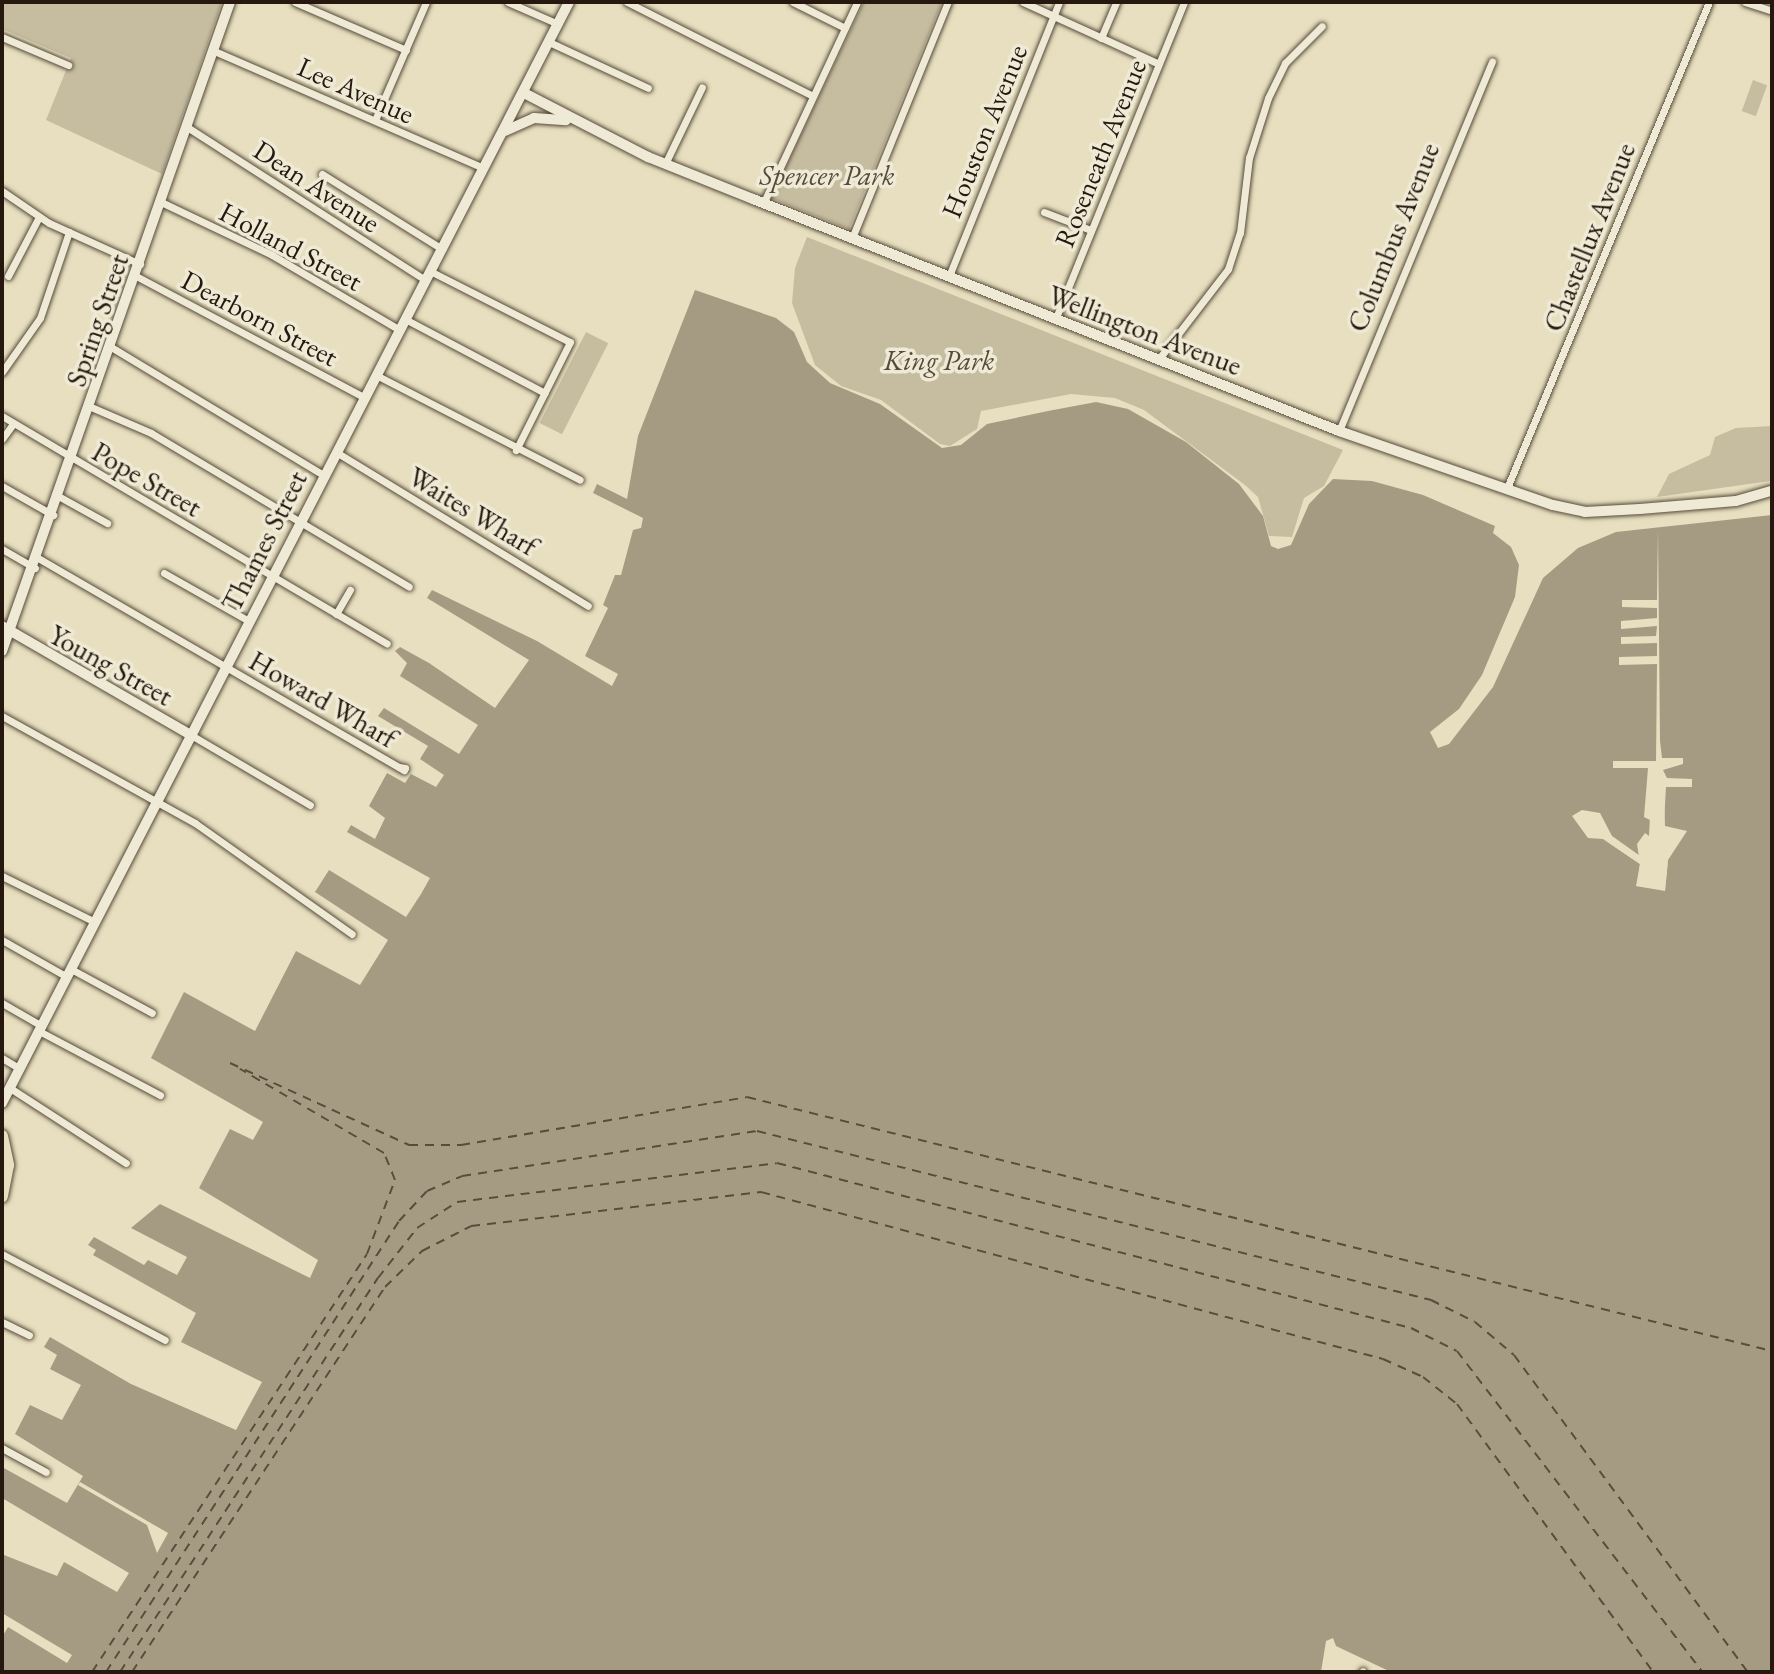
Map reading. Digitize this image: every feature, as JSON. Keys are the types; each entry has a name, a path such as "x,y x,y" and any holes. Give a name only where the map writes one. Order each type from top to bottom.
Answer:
{"main road":[{"name":"Spring Street","path":"2,651 6,630 36,563 73,461 230,2"},
{"name":"Thames Street","path":"2,1102 569,2"},
{"name":"Wellington Avenue","path":"524,93 666,164 763,204 1339,431 1507,488 1585,512 1736,501 1772,491"},
{"path":"503,133 544,117 578,122"},
{"path":"2,1136 8,1161 2,1196"}],"street":[{"path":"295,2 406,50"},
{"path":"375,121 426,2"},
{"path":"508,2 558,24"},
{"path":"626,2 813,96"},
{"path":"793,2 845,28"},
{"path":"763,204 857,2"},
{"path":"852,238 948,2"},
{"path":"1023,2 1159,64"},
{"name":"Houston Avenue","path":"949,276 1059,2"},
{"path":"1101,38 1116,2"},
{"name":"Roseneath Avenue","path":"1055,320 1184,2"},
{"name":"Chastellux Avenue","path":"1507,488 1709,2"},
{"path":"1745,2 1772,11"},
{"path":"1158,360 1228,269 1240,233 1249,158 1268,98 1285,63 1322,26"},
{"path":"2,37 68,65"},
{"path":"549,42 648,88"},
{"name":"Lee Avenue","path":"212,50 483,168"},
{"name":"Columbus Avenue","path":"1339,431 1492,61"},
{"path":"666,164 702,88"},
{"name":"Dean Avenue","path":"187,127 428,276 570,342 545,393"},
{"path":"322,174 442,249"},
{"path":"2,191 39,217 140,264"},
{"name":"Holland Street","path":"161,202 272,255 402,325 545,393"},
{"path":"1044,212 1091,230"},
{"path":"8,276 39,217"},
{"path":"2,372 40,318 69,232"},
{"name":"Dearborn Street","path":"136,276 364,397"},
{"path":"111,347 323,475"},
{"path":"376,375 516,450 580,480"},
{"path":"516,450 545,393"},
{"path":"91,407 151,433 409,587"},
{"name":"Pope Street","path":"2,416 73,461 387,644"},
{"path":"2,439 13,424"},
{"name":"Waites Wharf","path":"336,452 589,606"},
{"path":"2,486 53,515"},
{"path":"60,497 107,523"},
{"name":"Howard Wharf","path":"2,549 36,563 226,666 399,767"},
{"path":"164,573 250,621"},
{"path":"336,614 351,590"},
{"name":"Young Street","path":"6,630 191,736"},
{"path":"2,716 157,802 352,934"},
{"path":"191,736 310,805"},
{"path":"2,876 95,922"},
{"path":"2,940 152,1013"},
{"path":"2,1003 40,1028 160,1095"},
{"path":"2,1058 20,1069"},
{"path":"10,1088 126,1163"},
{"path":"2,1254 165,1340"},
{"path":"2,1322 29,1335"},
{"path":"2,1448 46,1472"}],"green space":[{"path":"2,2 222,2 162,174 46,120 71,58 2,29"},
{"name":"Spencer Park","path":"864,2 942,2 849,229 771,198"},
{"path":"1753,80 1767,85 1756,116 1742,111"},
{"name":"King Park","path":"807,237 1343,450 1324,486 1304,498 1292,537 1269,536 1258,497 1245,485 1144,410 1115,398 1071,394 981,411 977,429 950,446 940,444 881,400 841,386 815,365 792,303 795,268"},
{"path":"586,332 608,343 562,434 540,423"},
{"path":"1772,426 1770,481 1657,497 1669,474 1710,455 1715,437 1736,428"}],"shaded area":[{"path":"695,290 776,318 794,332 807,362 830,383 880,404 942,448 961,445 987,424 1048,411 1096,402 1128,409 1186,442 1239,484 1263,516 1271,546 1278,549 1291,545 1309,504 1333,479 1372,481 1423,495 1495,526 1493,533 1511,547 1519,565 1515,597 1482,675 1459,709 1430,732 1438,748 1449,744 1493,687 1543,578 1578,548 1616,532 1772,515 1772,1672 1391,1672 1336,1646 1333,1638 1326,1641 1321,1672 2,1672 2,1637 8,1627 67,1663 72,1655 2,1613 4,1555 57,1576 64,1562 117,1592 129,1573 2,1498 2,1467 67,1503 83,1476 15,1434 30,1405 62,1420 81,1385 50,1369 57,1355 44,1347 50,1337 131,1384 236,1430 262,1382 181,1342 196,1313 93,1255 96,1250 88,1245 94,1237 144,1265 148,1260 177,1275 187,1257 131,1228 160,1204 310,1278 318,1260 199,1188 230,1129 253,1140 263,1122 151,1058 184,992 255,1031 296,951 360,985 388,940 315,892 329,870 406,917 421,894 430,878 347,832 351,825 375,839 385,818 369,806 387,773 405,783 411,774 436,787 444,775 420,759 428,746 378,716 384,708 459,754 478,725 400,676 407,663 395,651 400,647 429,663 495,708 529,660 427,598 432,590 537,641 612,686 618,674 585,656 608,608 603,605 615,575 621,575 633,530 641,528 643,518 593,493 597,484 627,499 638,436","holes":["1651,797 1664,797 1665,826 1687,831 1668,860 1665,890 1637,886 1640,864 1603,839 1588,838 1572,816 1582,810 1600,813 1612,836 1639,857 1637,844 1645,833 1649,836"]}],"pier":[{"path":"1658,528 1660,741 1662,758 1683,758 1683,764 1663,770 1667,778 1692,779 1692,787 1666,787 1664,823 1660,800 1655,800 1654,822 1644,817 1648,768 1613,768 1613,761 1656,761 1657,664 1619,665 1619,657 1657,656 1657,643 1621,644 1621,637 1656,636 1657,626 1621,629 1621,621 1657,618 1657,608 1622,607 1622,600 1657,600"},
{"path":"1612,836 1643,858 1640,883 1662,887 1668,860 1665,891 1636,886 1640,864 1603,839 1629,855"},
{"path":"80,1482 168,1533 157,1553 147,1525 78,1485"}],"ferry route":[{"path":"230,1063 409,1145 461,1145 747,1097 1772,1351"},
{"path":"92,1672 367,1254 395,1180 384,1153 240,1069"},
{"path":"106,1672 399,1221 427,1191 462,1176 757,1131 1431,1300 1475,1322 1514,1355 1748,1672"},
{"path":"120,1672 378,1278 417,1228 457,1202 777,1163 1411,1328 1457,1351 1702,1672"},
{"path":"132,1672 385,1287 422,1251 471,1226 761,1192 1383,1359 1423,1377 1457,1404 1653,1672"}]}
